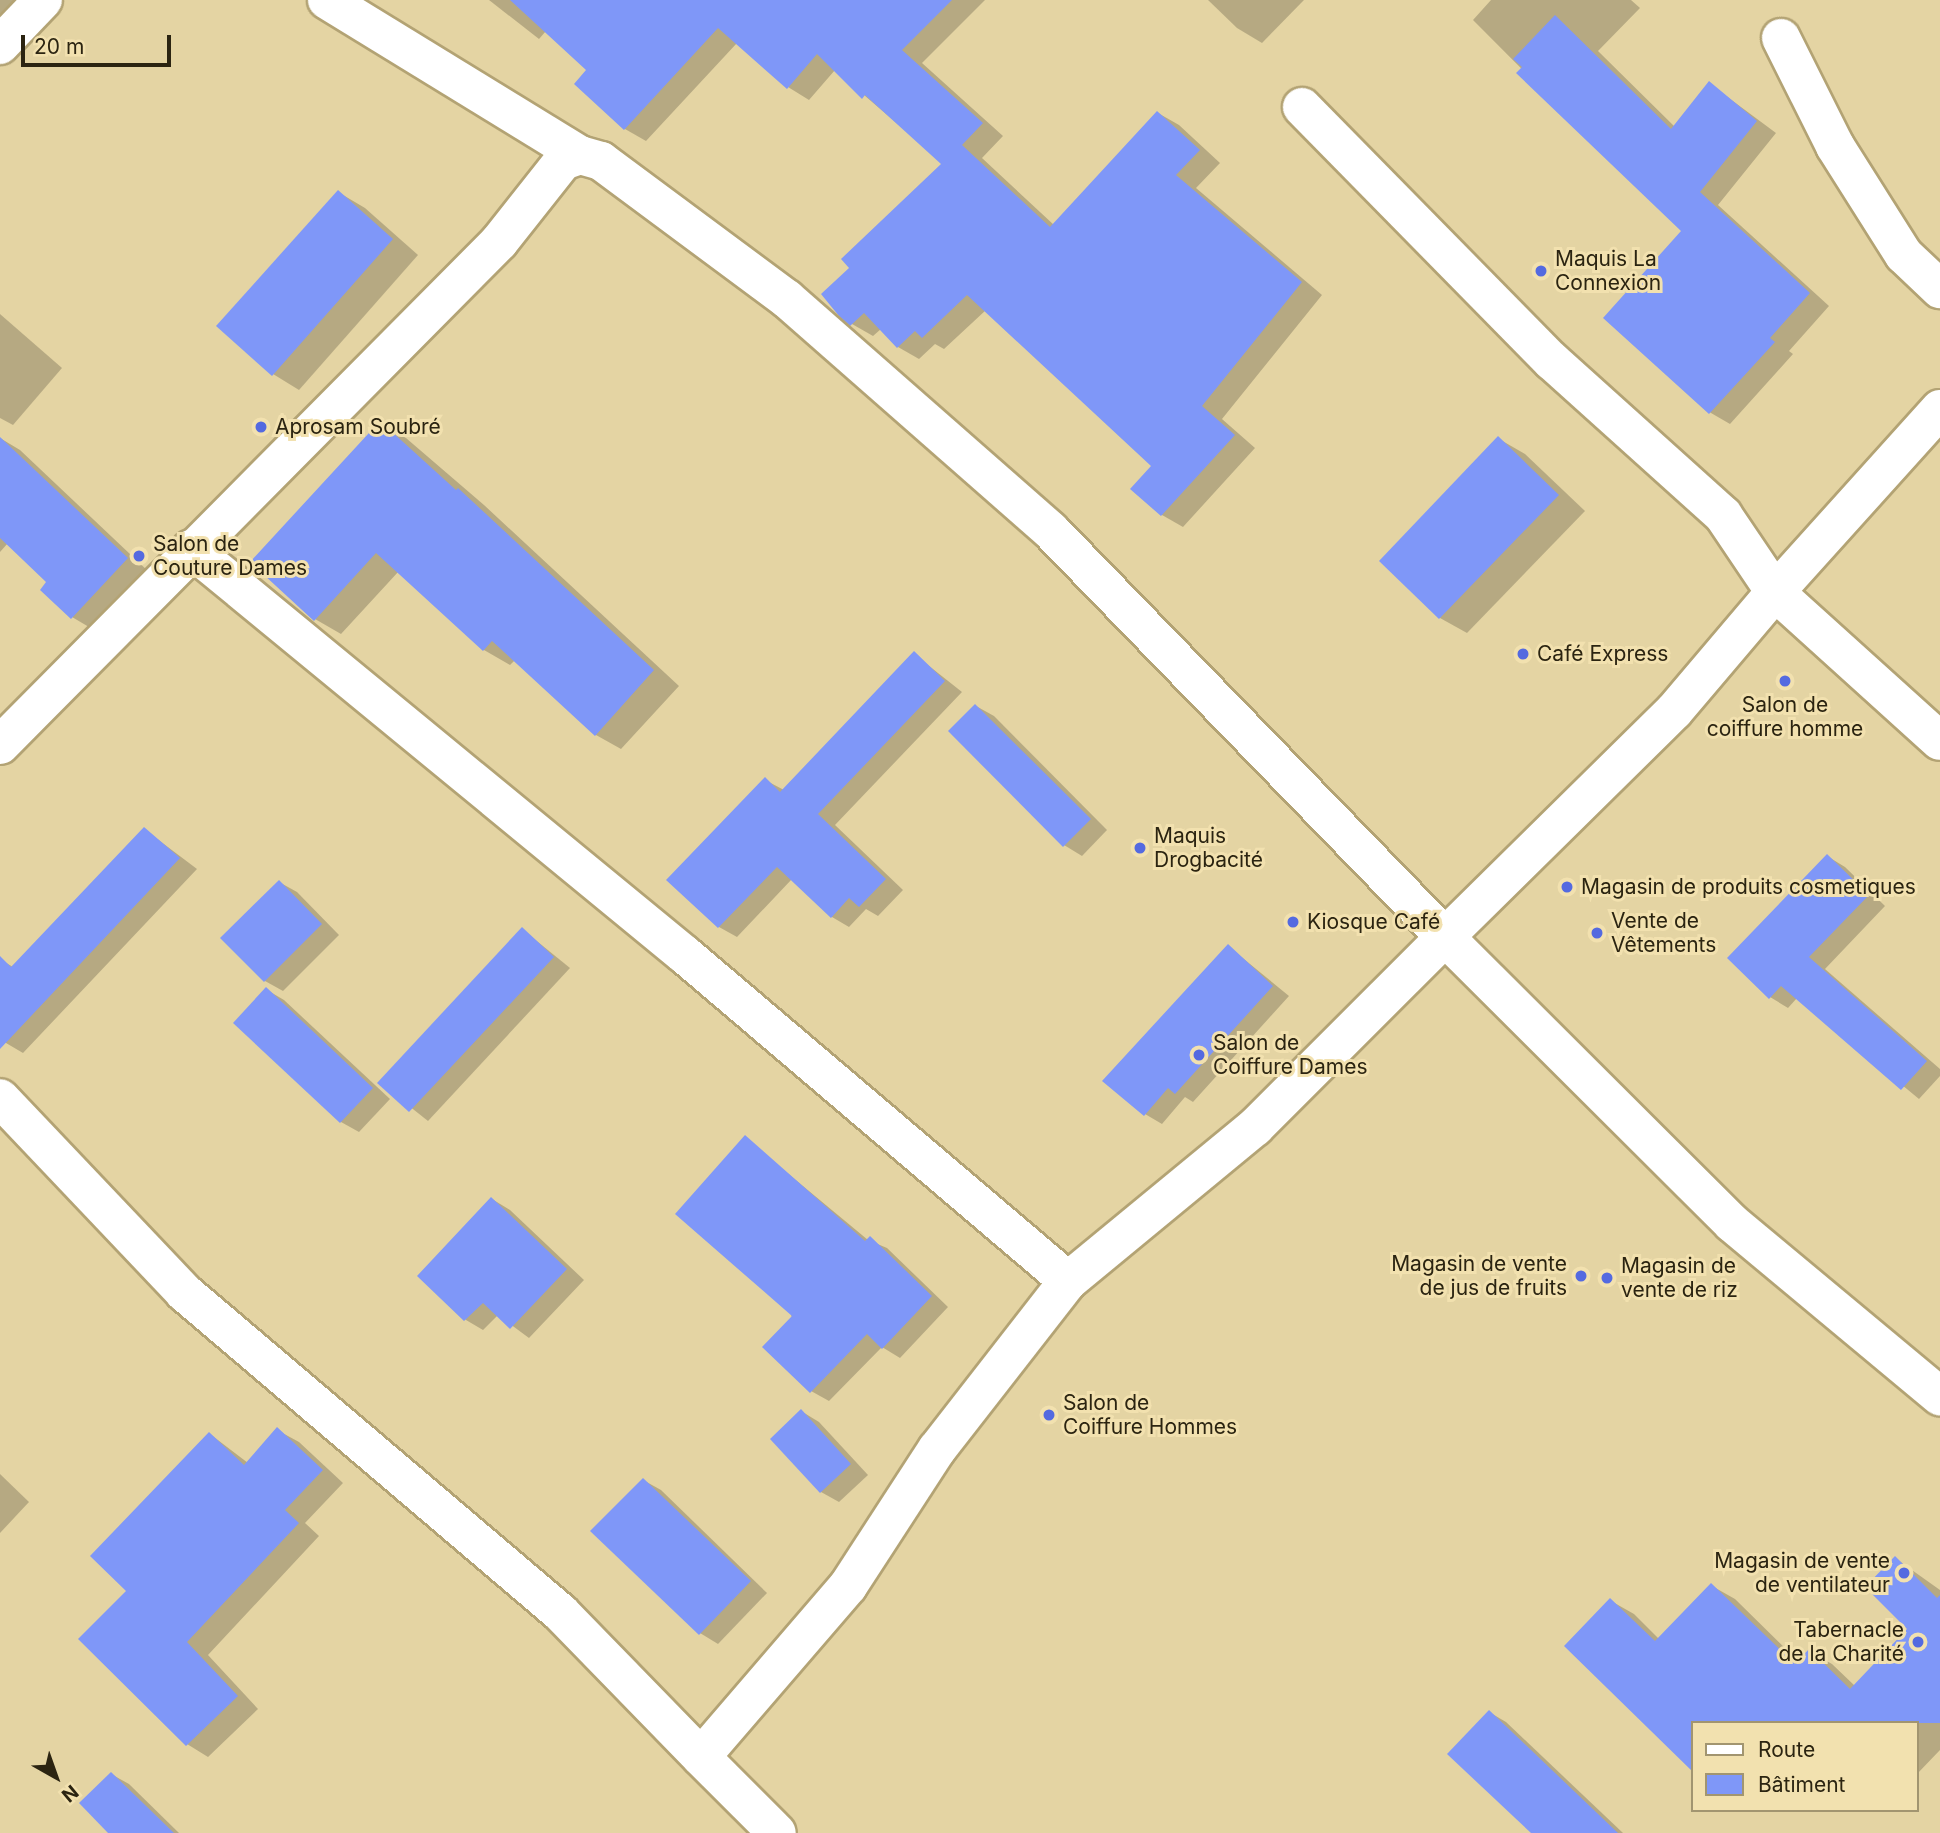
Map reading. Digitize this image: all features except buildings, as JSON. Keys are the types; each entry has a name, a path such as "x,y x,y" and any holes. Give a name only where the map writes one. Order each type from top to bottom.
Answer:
{"street":[{"path":"0,46 43,0"},
{"path":"327,0 580,155 601,161 786,299 1050,530 1445,937 1732,1223 1940,1396"},
{"path":"1781,38 1835,146 1904,255 1940,289"},
{"path":"1302,107 1552,361 1723,515 1775,592 1940,741"},
{"path":"0,745 191,549 499,242 563,161 580,155"},
{"path":"701,1757 848,1586 937,1449 1068,1281 1255,1127 1674,711 1775,592 1940,409"},
{"path":"191,549 685,955 1068,1281"},
{"path":"0,1098 184,1292 561,1613 777,1833"}],"place":[{"name":"Maquis La Connexion","path":"1541,271"},
{"name":"Aprosam Soubré","path":"261,427"},
{"name":"Salon de Couture Dames","path":"139,556"},
{"name":"Café Express","path":"1523,654"},
{"name":"Salon de coiffure homme","path":"1785,681"},
{"name":"Maquis Drogbacité","path":"1140,848"},
{"name":"Magasin de produits cosmetiques","path":"1567,887"},
{"name":"Kiosque Café","path":"1293,922"},
{"name":"Vente de Vêtements","path":"1597,933"},
{"name":"Salon de Coiffure Dames","path":"1199,1055"},
{"name":"Magasin de vente de jus de fruits","path":"1581,1276"},
{"name":"Magasin de vente de riz","path":"1607,1278"},
{"name":"Salon de Coiffure Hommes","path":"1049,1415"},
{"name":"Magasin de vente de ventilateur","path":"1904,1573"},
{"name":"Tabernacle de la Charité","path":"1918,1642"}]}
